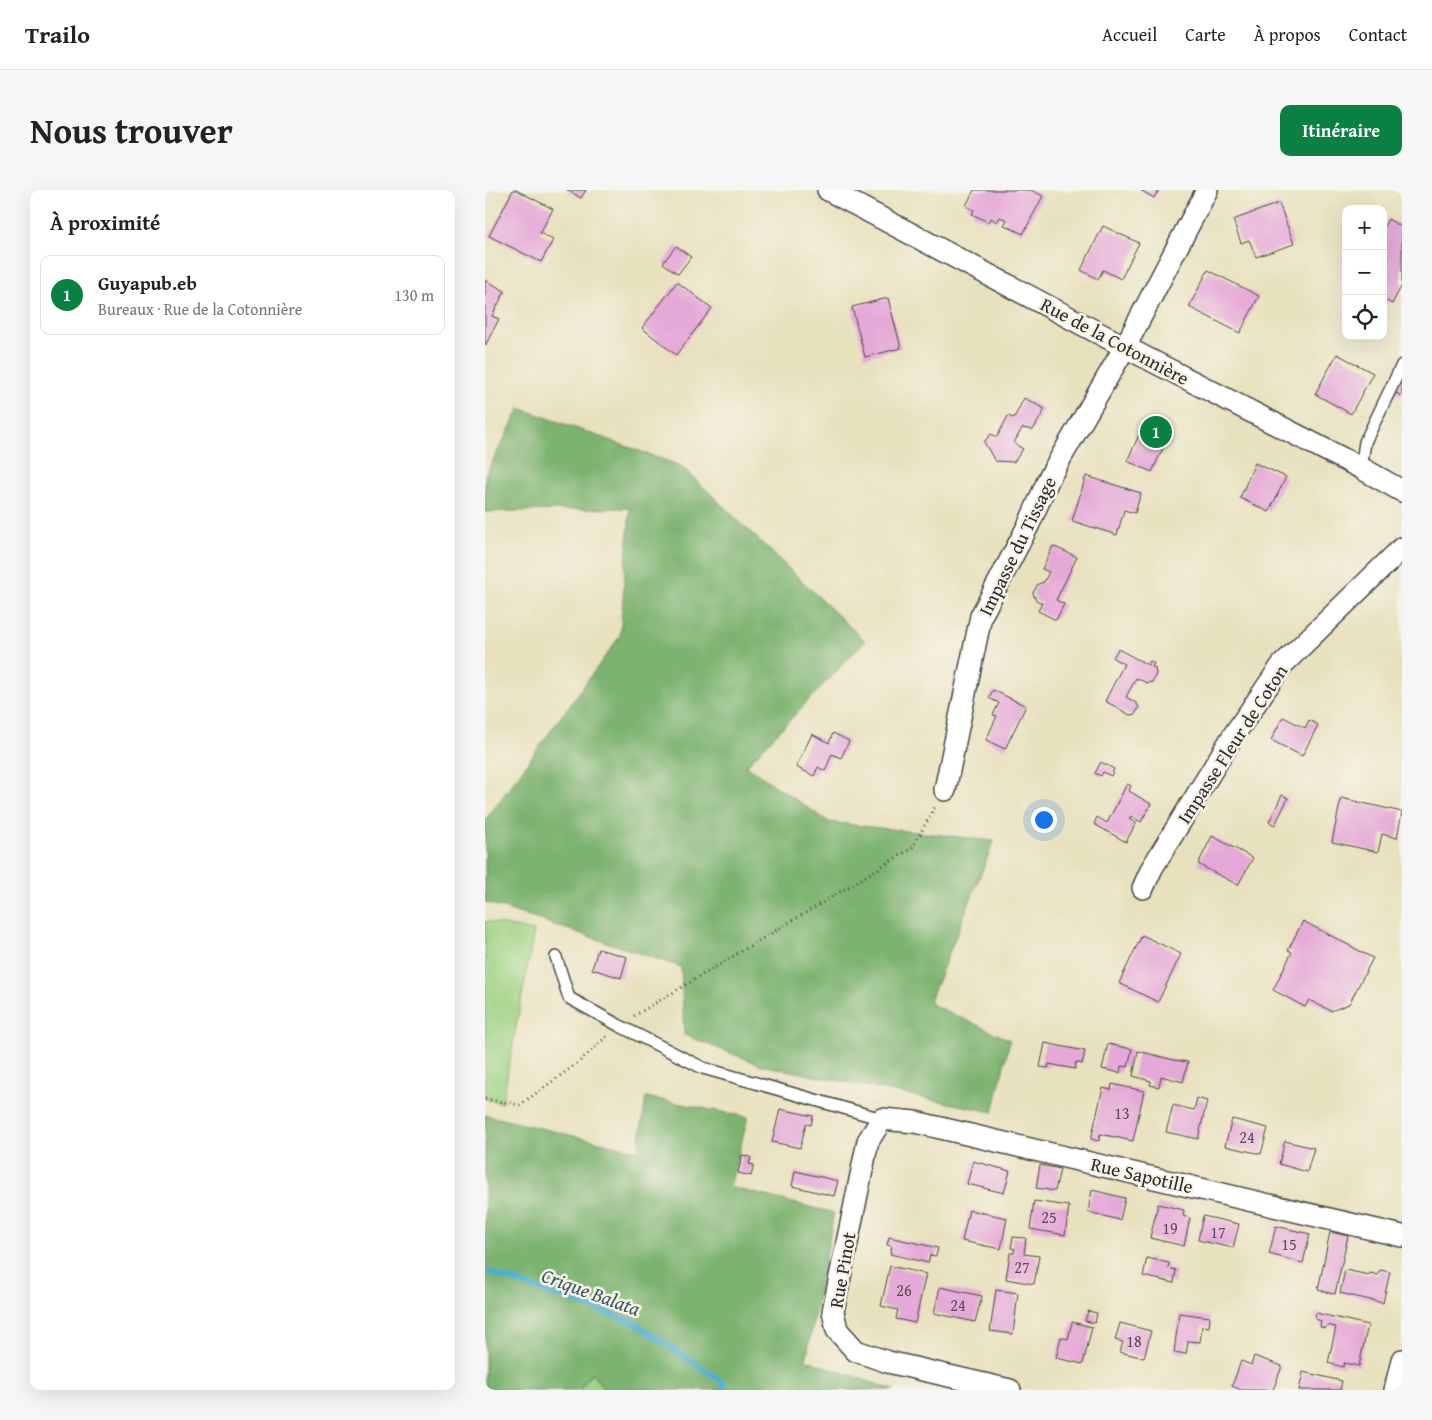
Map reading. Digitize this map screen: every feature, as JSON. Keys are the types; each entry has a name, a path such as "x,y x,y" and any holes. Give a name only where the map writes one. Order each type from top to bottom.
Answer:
{"street":[{"name":"Rue de la Cotonnière","path":"828,190 1402,491"},
{"name":"Impasse du Tissage","path":"945,790 981,616 1029,524 1049,478 1125,347 1207,190"},
{"name":"Impasse Fleur de Coton","path":"1143,888 1151,868 1233,736 1282,665 1402,548"},
{"name":"Rue Sapotille","path":"882,1119 915,1122 1402,1236"},
{"name":"Rue Pinot","path":"882,1119 868,1141 833,1311 837,1330 856,1351 888,1362 1010,1390"},
{"path":"1395,1390 1402,1360"}],"lane":[{"path":"1361,468 1365,442 1402,366"},
{"path":"556,957 569,998 618,1026 703,1068 882,1119"}],"path":[{"path":"485,1099 520,1105 579,1062 618,1026 912,848 945,790"}],"green space":[{"path":"520,408 681,466 865,641 746,766 829,822 994,841 929,1003 1010,1040 993,1112 761,1065 684,1035 681,967 485,902 485,821 620,636 630,508 485,512 485,476"},
{"path":"485,921 534,931 502,1103 485,1099"},
{"path":"646,1097 748,1117 730,1187 834,1213 806,1360 894,1390 605,1390 592,1373 579,1390 485,1390 485,1115 638,1151"},
{"path":"592,1373 605,1390 579,1390"}],"building":[{"path":"513,190 553,209 540,233 553,240 541,262 489,236"},
{"path":"567,190 586,190 581,198"},
{"path":"974,190 1031,190 1043,196 1023,234 1004,225 1007,220 1000,217 997,222 991,218 988,222 972,214 974,210 966,206"},
{"path":"1140,190 1159,190 1154,198"},
{"path":"1279,203 1294,244 1256,257 1249,240 1241,243 1233,220"},
{"path":"1388,219 1402,227 1402,285 1392,304 1387,301"},
{"path":"1103,226 1139,243 1121,279 1103,270 1098,279 1081,270"},
{"path":"676,246 691,257 678,274 663,263"},
{"path":"1208,270 1259,296 1240,333 1189,307"},
{"path":"485,280 505,291 492,316 499,319 485,346"},
{"path":"677,282 712,308 676,355 642,328"},
{"path":"888,298 901,348 865,357 852,307"},
{"path":"1337,354 1373,373 1351,414 1315,394"},
{"path":"1402,377 1402,396 1394,392"},
{"path":"1024,398 1045,409 1033,430 1022,428 1014,443 1023,449 1014,462 995,461 984,442 991,434 997,437 1008,416 1014,418"},
{"path":"1145,422 1170,433 1152,472 1127,461"},
{"path":"1255,463 1286,477 1269,512 1240,498"},
{"path":"1086,476 1141,493 1135,513 1124,510 1117,535 1072,521"},
{"path":"1053,546 1077,557 1056,600 1064,604 1056,620 1038,611 1042,603 1036,600 1033,593 1038,584 1044,582 1049,572 1042,569"},
{"path":"1118,649 1148,665 1150,661 1154,663 1152,667 1155,668 1156,674 1152,682 1147,683 1136,678 1126,697 1139,707 1135,714 1130,715 1105,701 1124,664 1113,658"},
{"path":"993,690 1026,706 1005,749 986,740 997,716 993,715 999,703 989,698"},
{"path":"1283,717 1305,728 1309,720 1318,725 1302,756 1271,740"},
{"path":"833,733 849,741 841,758 832,754 825,771 818,767 814,776 796,767 812,734 829,743"},
{"path":"1101,762 1114,769 1111,776 1103,772 1101,776 1095,773"},
{"path":"1127,784 1131,786 1129,791 1151,804 1141,822 1131,816 1129,819 1136,823 1126,842 1094,824 1097,817 1107,823"},
{"path":"1282,795 1288,798 1275,825 1269,822"},
{"path":"1341,798 1402,812 1397,838 1382,834 1378,852 1332,842"},
{"path":"1212,836 1253,858 1238,885 1198,864"},
{"path":"1303,921 1373,958 1349,1004 1331,1011 1309,1000 1305,1007 1273,990 1292,952 1288,950"},
{"path":"1142,935 1181,954 1158,1002 1119,983"},
{"path":"598,949 627,957 621,978 592,969"},
{"path":"1045,1043 1085,1051 1082,1064 1076,1062 1075,1069 1049,1064 1048,1068 1040,1067"},
{"path":"1108,1044 1132,1049 1128,1067 1121,1066 1120,1073 1102,1069"},
{"path":"1138,1051 1188,1062 1183,1082 1161,1076 1159,1087 1150,1085 1151,1081 1133,1076"},
{"path":"1112,1084 1144,1091 1133,1141 1100,1134 1099,1141 1091,1139 1103,1088 1111,1090"},
{"path":"1197,1098 1207,1101 1198,1139 1166,1132 1173,1105 1194,1110"},
{"path":"780,1109 813,1116 811,1125 806,1124 800,1148 772,1142"},
{"path":"1232,1119 1268,1128 1261,1154 1225,1146"},
{"path":"1285,1141 1314,1148 1307,1172 1279,1164"},
{"path":"742,1155 751,1157 749,1164 754,1165 751,1176 738,1173"},
{"path":"973,1161 1010,1171 1004,1193 967,1184"},
{"path":"1040,1165 1060,1169 1055,1191 1036,1188"},
{"path":"795,1171 838,1181 834,1196 792,1186"},
{"path":"1092,1190 1125,1198 1120,1220 1088,1212"},
{"path":"1034,1201 1069,1206 1065,1235 1030,1229"},
{"path":"1158,1204 1184,1210 1183,1216 1190,1218 1184,1246 1150,1238"},
{"path":"969,1210 1007,1218 1001,1249 962,1241"},
{"path":"1203,1216 1239,1224 1233,1248 1198,1240"},
{"path":"1276,1226 1310,1234 1303,1263 1269,1254"},
{"path":"1330,1232 1348,1236 1335,1294 1318,1290"},
{"path":"889,1237 938,1248 936,1256 930,1255 928,1263 890,1254 892,1246 887,1245"},
{"path":"1013,1237 1026,1238 1024,1254 1039,1256 1034,1284 1006,1279 1010,1253 1014,1253 1015,1249 1011,1248"},
{"path":"1147,1258 1169,1263 1168,1268 1176,1270 1174,1283 1143,1276"},
{"path":"890,1266 926,1274 915,1323 896,1319 898,1310 881,1306"},
{"path":"1345,1270 1369,1275 1370,1273 1378,1275 1380,1270 1390,1272 1383,1303 1340,1293"},
{"path":"940,1287 982,1296 975,1322 934,1313"},
{"path":"996,1290 1018,1293 1013,1334 990,1331"},
{"path":"1088,1311 1097,1313 1095,1323 1085,1321"},
{"path":"1179,1313 1210,1317 1209,1327 1202,1326 1200,1342 1188,1341 1186,1354 1174,1352"},
{"path":"1316,1313 1368,1325 1359,1366 1344,1363 1343,1367 1328,1363 1336,1327 1327,1325 1326,1328 1320,1327 1321,1321 1315,1319"},
{"path":"1072,1322 1092,1327 1083,1364 1056,1358 1061,1337 1068,1339"},
{"path":"1120,1323 1151,1331 1144,1358 1120,1352 1123,1342 1115,1340"},
{"path":"1254,1356 1282,1366 1273,1390 1241,1390 1232,1386 1241,1361 1251,1365"},
{"path":"1303,1372 1342,1381 1340,1390 1299,1390"}],"waterway":[{"name":"Crique Balata","path":"485,1271 633,1322 720,1380 727,1390"}],"place":[{"name":"Guyapub.eb","path":"1156,432"}]}
